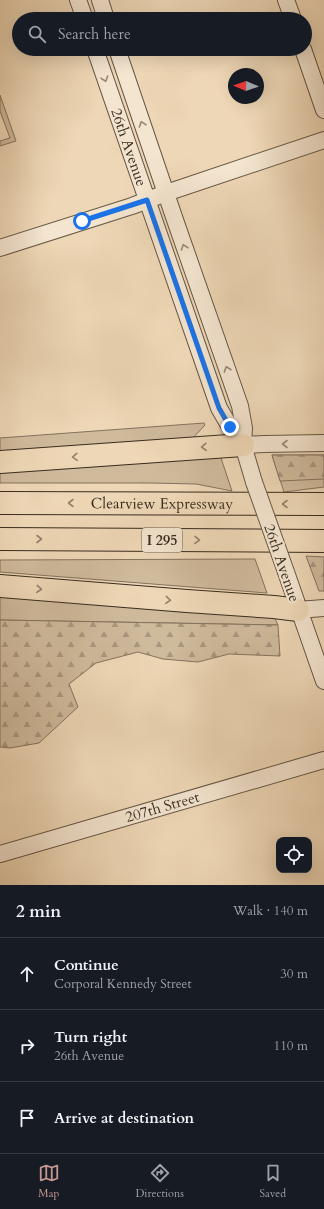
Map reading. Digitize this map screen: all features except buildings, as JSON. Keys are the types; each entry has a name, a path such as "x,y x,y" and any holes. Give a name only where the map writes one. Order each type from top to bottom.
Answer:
{"highway":[{"path":"0,462 243,445"},
{"name":"Clearview Expressway","path":"0,503 324,504"},
{"name":"I 295","path":"0,539 324,541"},
{"path":"0,586 187,601 274,606 298,610"}],"street":[{"path":"78,0 82,12"},
{"path":"100,0 104,12"},
{"path":"286,0 290,12"},
{"name":"26th Avenue","path":"97,56 219,408 243,445 254,482 324,681"},
{"name":"26th Avenue","path":"119,56 240,406 244,428 243,445"},
{"path":"305,56 324,110"},
{"path":"0,248 324,140"},
{"path":"243,445 324,444"},
{"path":"298,610 324,608"},
{"name":"207th Street","path":"0,854 324,760"}],"green space":[{"path":"0,95 16,141 0,146 0,141 10,138 0,111"},
{"path":"204,423 205,425 192,439 0,453 0,438"},
{"path":"219,452 232,491 196,484 0,483 0,468"},
{"path":"272,455 324,455 324,487 284,492"},
{"path":"272,455 324,455 324,479 280,481"},
{"path":"306,556 324,557 324,591 319,591"},
{"path":"255,559 267,593 0,572 0,560"},
{"path":"0,592 271,610 278,625 0,620"},
{"path":"0,620 278,625 280,656 229,654 198,662 163,659 138,652 96,663 69,684 78,707 39,743 10,748 0,747"}],"route":[{"path":"82,221 147,200 219,408 230,427"}]}
